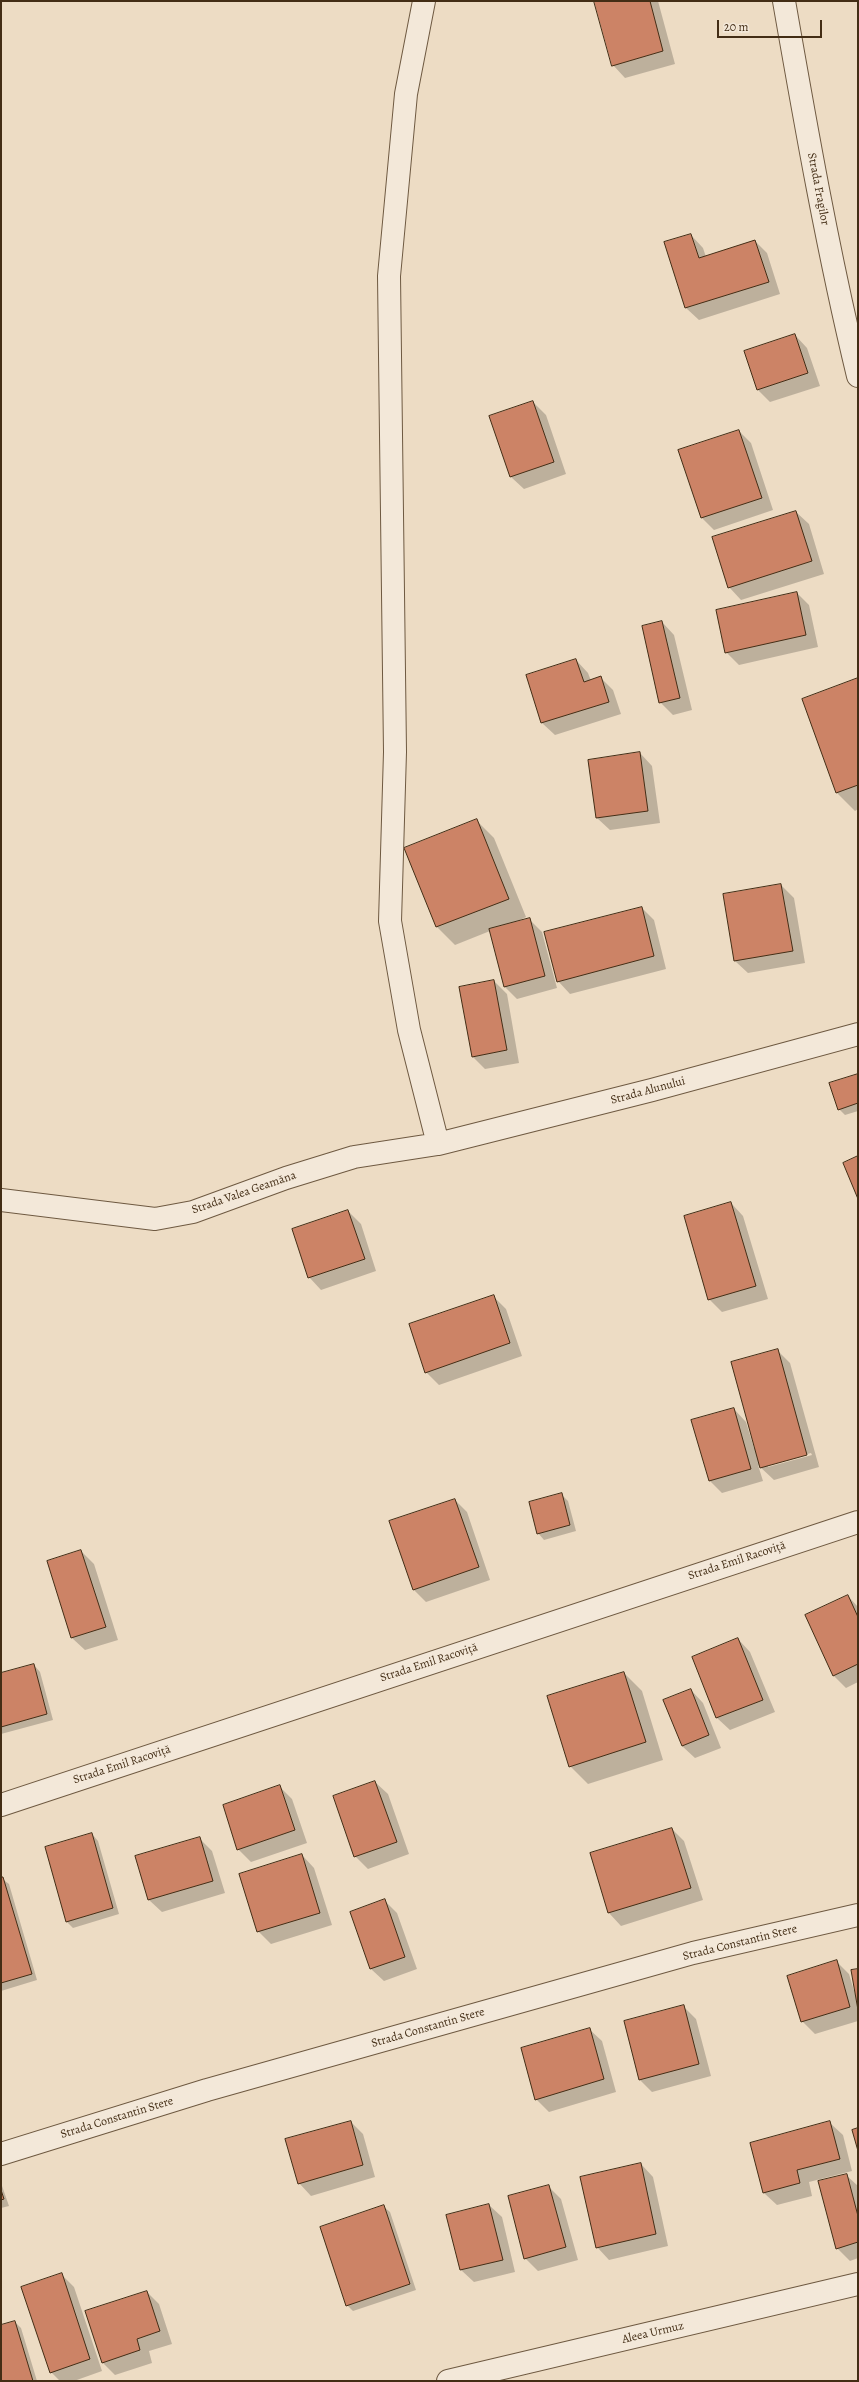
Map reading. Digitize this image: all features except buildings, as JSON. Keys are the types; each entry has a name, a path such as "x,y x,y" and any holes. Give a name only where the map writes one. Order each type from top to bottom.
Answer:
{"street":[{"path":"424,1 406,94 389,276 395,752 390,921 409,1030 438,1144"},
{"name":"Strada Fragilor","path":"784,1 812,160 843,316 858,376"},
{"name":"Strada Alunului","path":"438,1144 652,1090 858,1034"},
{"name":"Strada Valea Geamăna","path":"1,1200 155,1219 193,1212 286,1178 354,1157 438,1144"},
{"name":"Strada Emil Racoviță","path":"1,1805 858,1522"},
{"name":"Strada Constantin Stere","path":"1,2154 208,2090 693,1953 858,1915"},
{"name":"Aleea Urmuz","path":"448,2381 858,2284"}]}
